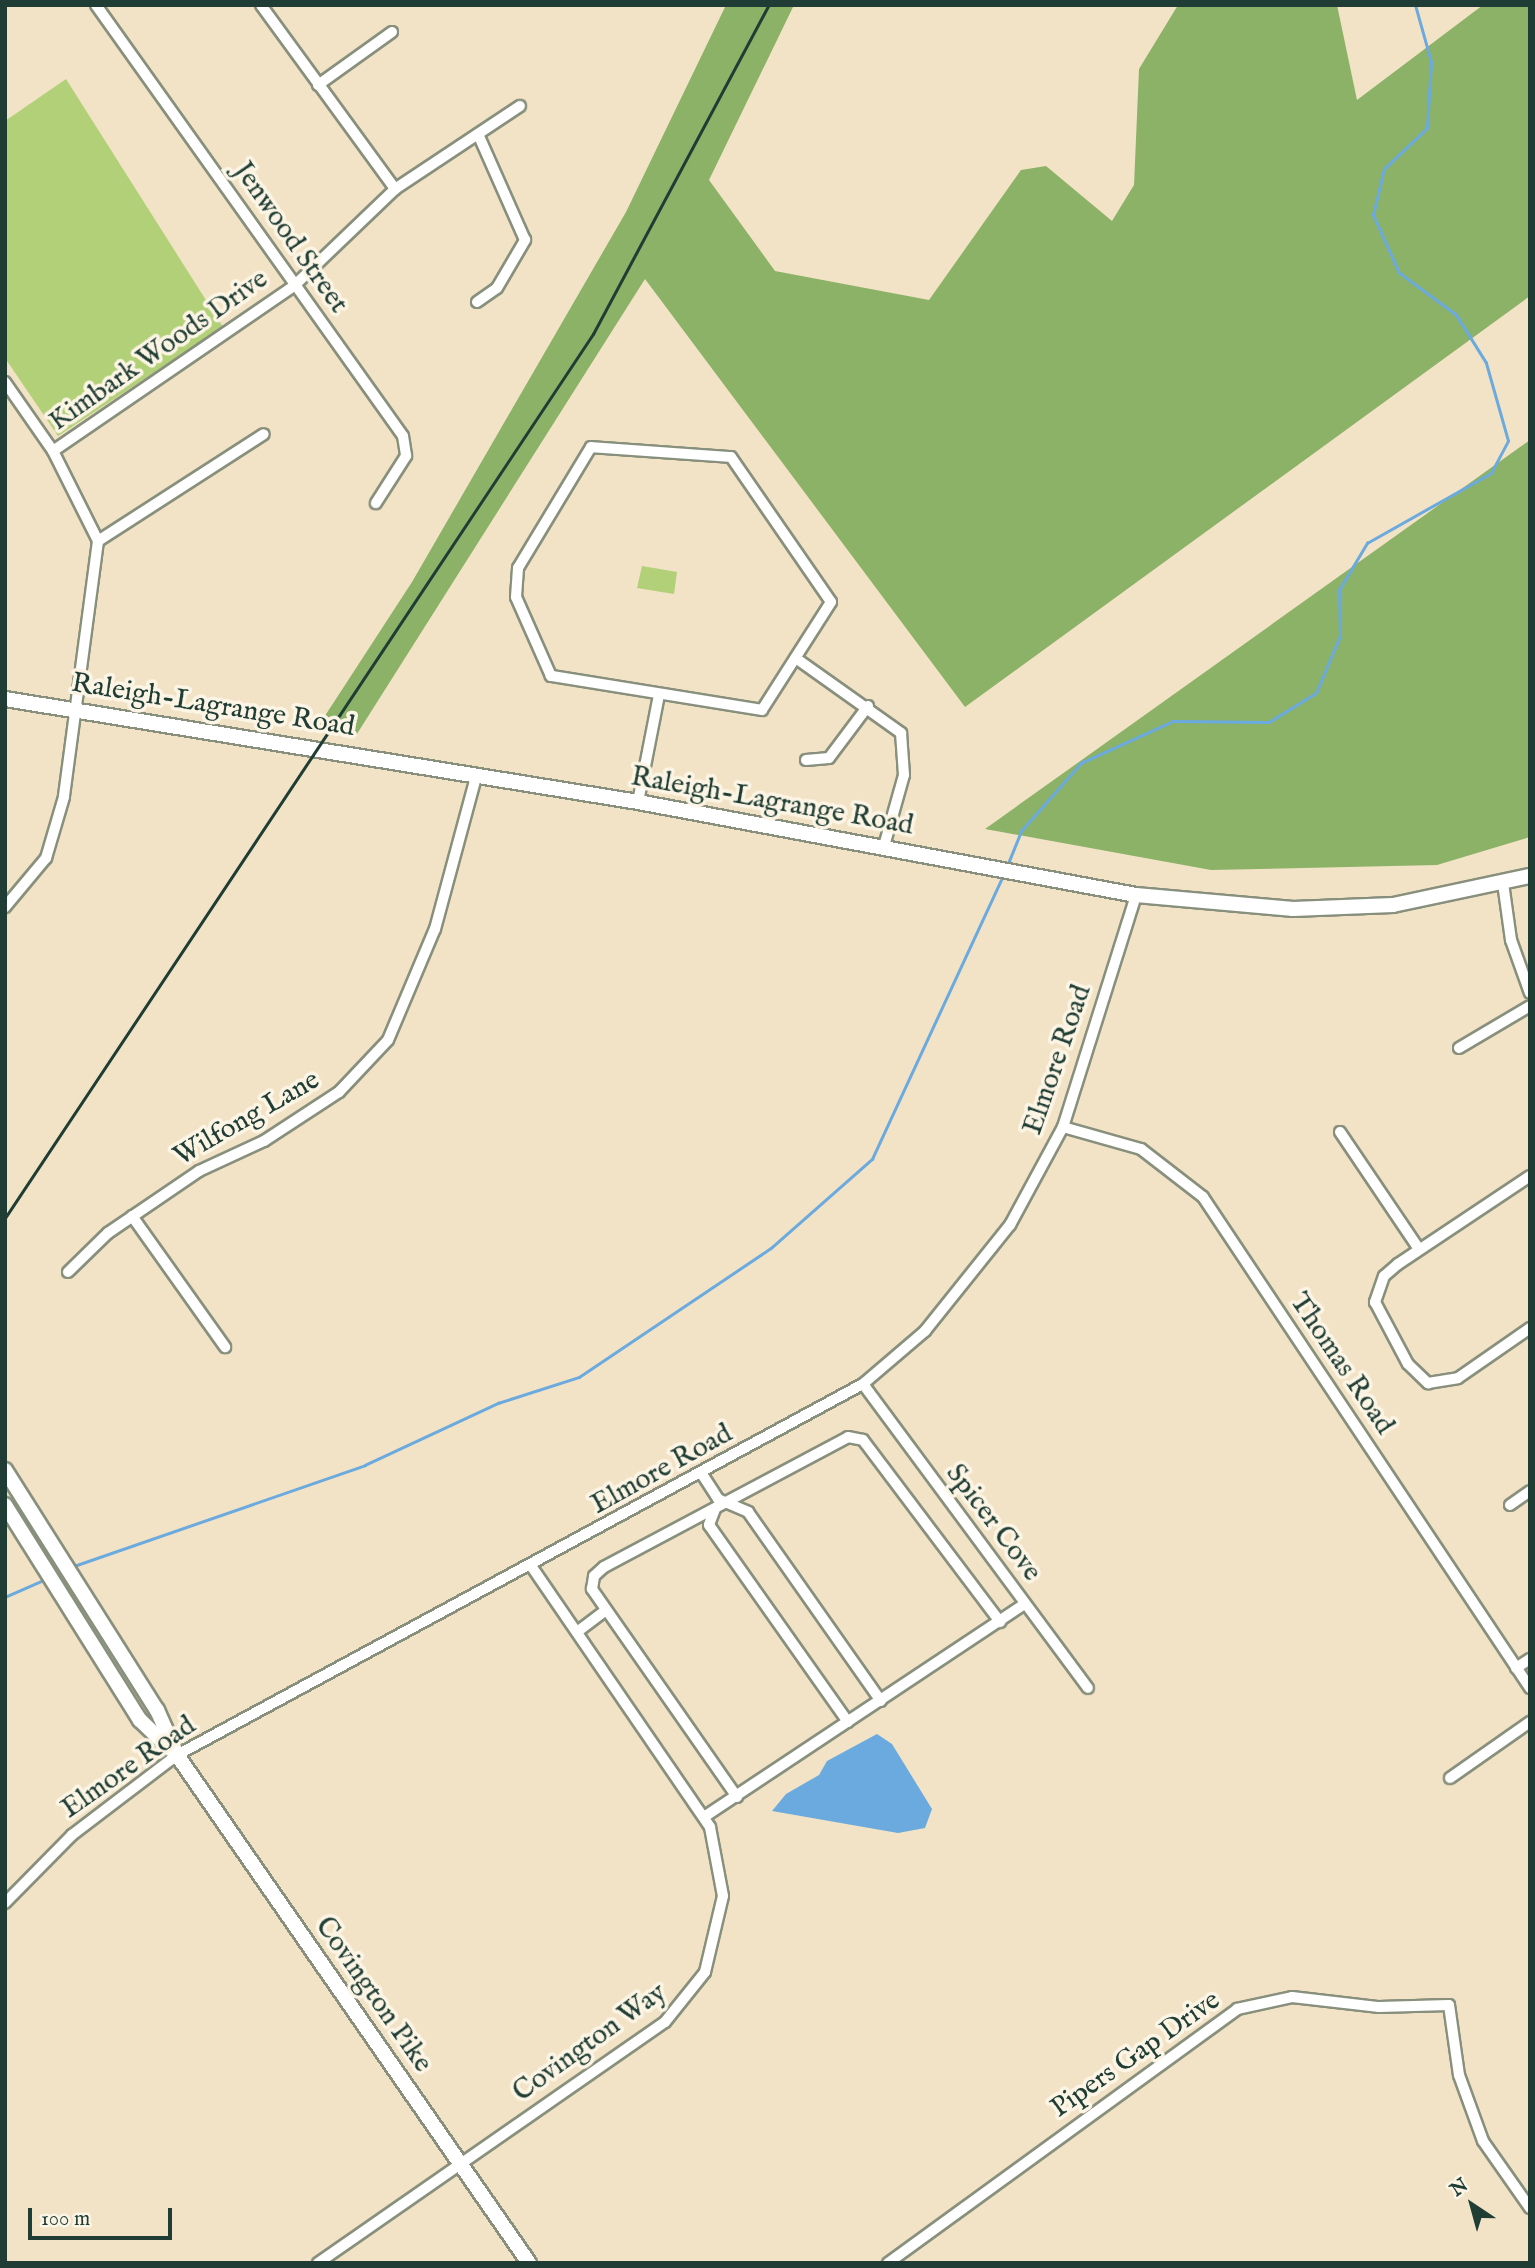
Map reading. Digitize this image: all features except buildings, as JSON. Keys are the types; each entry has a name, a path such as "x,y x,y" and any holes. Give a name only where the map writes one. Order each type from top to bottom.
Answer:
{"main road":[{"name":"Raleigh-Lagrange Road","path":"5,699 77,708 476,777 638,802 1136,895 1293,909 1393,905 1530,876"},
{"name":"Covington Pike","path":"5,1470 99,1619 177,1755 529,2263"},
{"name":"Covington Pike","path":"5,1505 140,1720 177,1755"}],"street":[{"name":"Jenwood Street","path":"96,5 403,436 406,456 376,503"},
{"path":"261,5 396,190"},
{"path":"318,85 392,33"},
{"name":"Kimbark Woods Drive","path":"53,451 295,285 396,190 520,106"},
{"path":"477,302 497,288 525,240 478,134"},
{"path":"5,382 53,451 98,541 64,797 46,858 5,907"},
{"path":"98,541 264,434"},
{"path":"591,447 731,457 831,602 797,659 762,710 551,676 516,597 518,568 591,447"},
{"path":"797,659 868,706 901,733 904,747 899,807 884,846"},
{"path":"638,802 659,695"},
{"path":"806,760 830,758 868,706"},
{"name":"Wilfong Lane","path":"68,1272 132,1216 339,1092 388,1040 435,929 476,777"},
{"path":"1503,883 1511,940 1530,993"},
{"name":"Elmore Road","path":"5,1903 72,1835 177,1755 532,1567 863,1384 925,1331 976,1272 1063,1128 1136,895"},
{"path":"1458,1048 1530,1006"},
{"name":"Thomas Road","path":"1063,1128 1141,1149 1203,1197 1530,1688"},
{"path":"1340,1132 1419,1249"},
{"path":"1530,1176 1419,1249 1384,1276 1376,1302 1408,1364 1428,1383 1458,1378 1530,1328"},
{"path":"132,1216 225,1347"},
{"name":"Spicer Cove","path":"863,1384 1088,1688"},
{"path":"737,1797 592,1589 593,1576 720,1504 848,1437 863,1440 1000,1622"},
{"path":"702,1474 720,1504 748,1512 881,1701"},
{"path":"1510,1505 1530,1492"},
{"path":"720,1504 709,1525 848,1722"},
{"name":"Covington Way","path":"318,2263 664,2022 702,1981 723,1896 719,1859 704,1817 532,1567"},
{"path":"704,1817 1025,1604"},
{"path":"577,1632 606,1610"},
{"path":"1516,1668 1530,1659"},
{"path":"1450,1778 1530,1722"},
{"name":"Pipers Gap Drive","path":"888,2263 1237,2009 1292,1997 1379,2007 1449,2005 1459,2075 1483,2141 1530,2208"}],"green space":[{"path":"726,5 794,5 709,180 775,271 929,300 1021,170 1046,166 1112,221 1134,185 1139,69 1178,5 1337,5 1357,100 1483,5 1530,5 1530,296 965,707 645,279 355,737 319,725 412,582 626,212"},
{"path":"66,79 223,327 58,436 5,358 5,121"},
{"path":"1530,440 1530,837 1437,865 1211,870 985,829"},
{"path":"642,566 677,572 674,594 637,588"}],"water":[{"path":"877,1734 892,1744 932,1809 925,1828 898,1833 772,1811 786,1794 819,1775 827,1761"}],"waterway":[{"path":"1007,866 1021,831 1081,763 1173,721 1269,722 1316,693 1340,636 1339,590 1367,543 1491,473 1508,441 1486,363 1456,315 1399,273 1373,215 1384,169 1427,128 1431,62 1415,5"},
{"path":"71,1567 365,1465 498,1403 579,1377 771,1248 872,1159 1003,875"},
{"path":"5,1597 46,1579"}],"railway":[{"path":"5,1218 593,334 769,5"}]}
